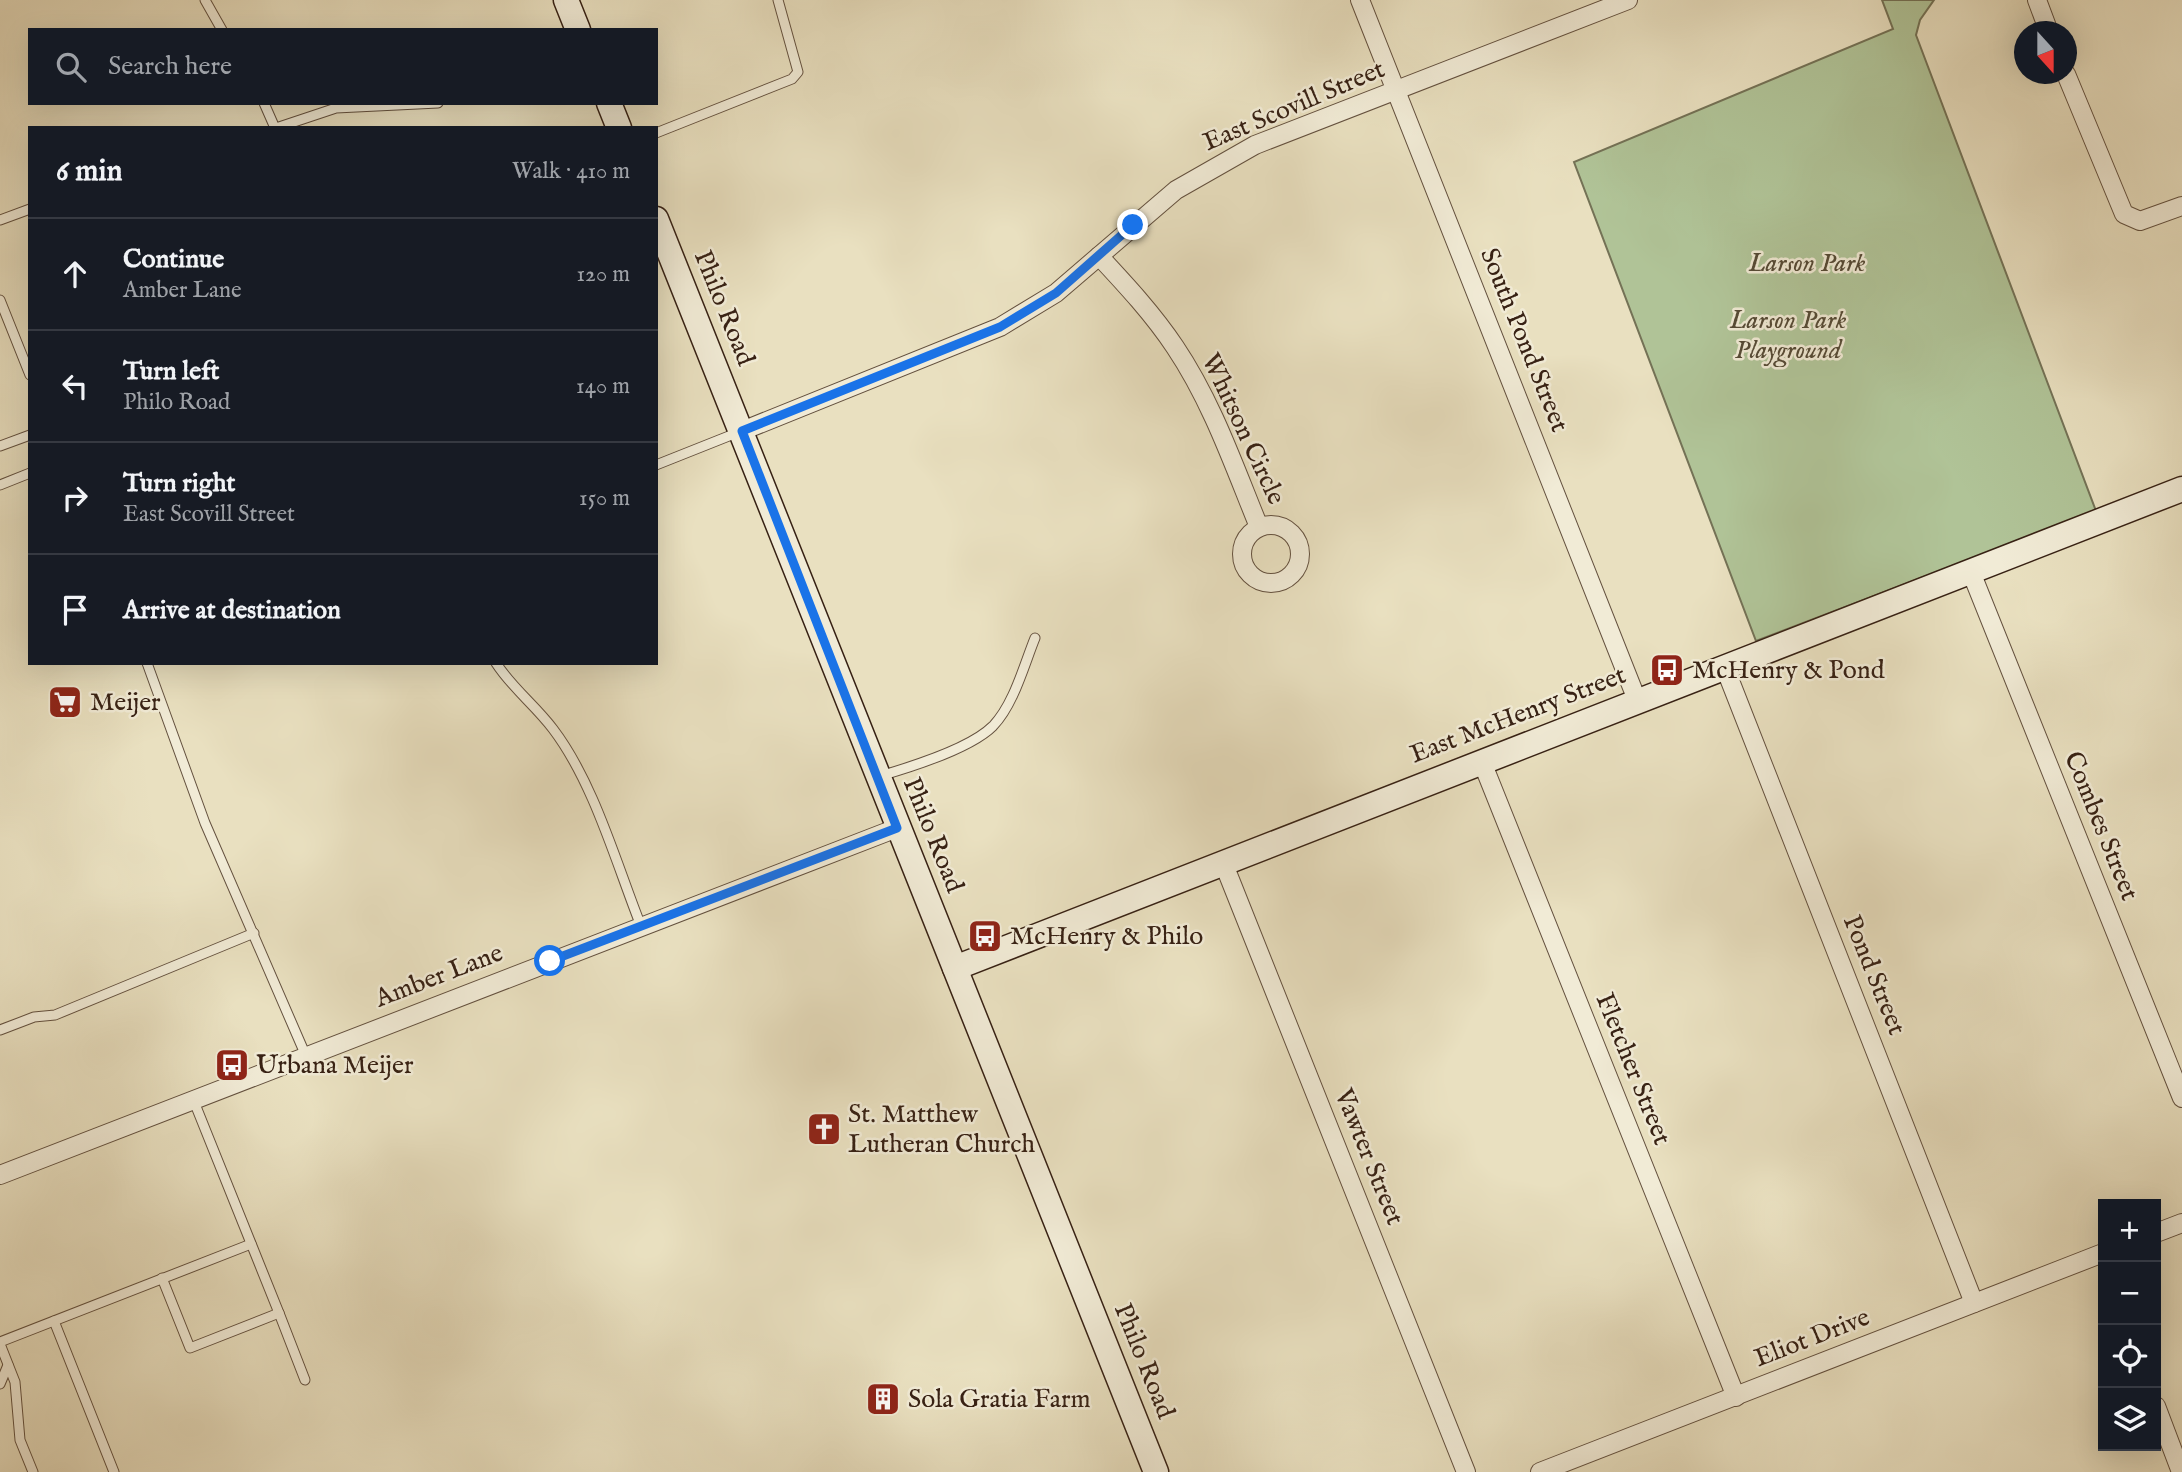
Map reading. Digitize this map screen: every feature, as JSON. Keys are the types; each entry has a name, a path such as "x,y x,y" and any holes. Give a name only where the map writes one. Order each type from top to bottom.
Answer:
{"main road":[{"path":"566,0 577,28"},
{"path":"610,105 618,126"},
{"name":"Philo Road","path":"658,224 1156,1472"},
{"name":"East McHenry Street","path":"955,968 2182,489"}],"street":[{"name":"South Pond Street","path":"1360,0 1637,700"},
{"name":"East Scovill Street","path":"742,431 1000,327 1056,293 1161,202 1231,157 1628,0"},
{"path":"2037,0 2045,21"},
{"path":"2070,84 2115,198 2124,214 2132,219 2153,217 2182,206"},
{"name":"Whitson Circle","path":"1099,256 1151,313 1176,348 1224,441 1259,527"},
{"name":"Combes Street","path":"1971,572 2182,1098"},
{"name":"Pond Street","path":"1725,668 1974,1303"},
{"name":"Fletcher Street","path":"1482,762 1735,1396"},
{"name":"Amber Lane","path":"0,1175 897,828"},
{"name":"Vawter Street","path":"1223,862 1466,1472"},
{"path":"2161,1231 2182,1223"},
{"name":"Eliot Drive","path":"1540,1472 1974,1303 2098,1261"},
{"path":"2161,1419 2181,1472"}],"lane":[{"path":"205,0 221,28"},
{"path":"658,132 792,79 798,72 778,0"},
{"path":"265,105 275,126"},
{"path":"282,126 336,108 397,105"},
{"path":"0,220 28,210"},
{"path":"0,300 28,370"},
{"path":"658,465 742,431"},
{"path":"0,446 28,436"},
{"path":"0,485 28,475"},
{"path":"877,777 973,739 993,726 1006,707 1035,638"},
{"path":"149,665 205,824 306,1056"},
{"path":"497,665 508,683 553,729 577,769 641,926"},
{"path":"0,1030 34,1017 55,1015 254,933"},
{"path":"193,1099 305,1380"},
{"path":"33,1472 20,1440 15,1382 0,1343 251,1244"},
{"path":"162,1278 190,1348 279,1313"},
{"path":"54,1321 114,1472"},
{"path":"0,1384 8,1365"}],"green space":[{"name":"Larson Park","path":"1882,0 1934,0 1920,20 1916,35 2096,511 1756,641 1574,162 1893,29"}],"place":[{"name":"McHenry & Pond","path":"1667,670"},
{"name":"Meijer","path":"65,702"},
{"name":"McHenry & Philo","path":"985,936"},
{"name":"Urbana Meijer","path":"232,1065"},
{"name":"St. Matthew Lutheran Church","path":"824,1129"},
{"name":"Sola Gratia Farm","path":"883,1399"}],"route":[{"path":"550,961 897,828 742,431 969,342 1000,327 1056,293 1133,225"}],"park label":[{"name":"Larson Park Playground","path":"1788,335"}]}
